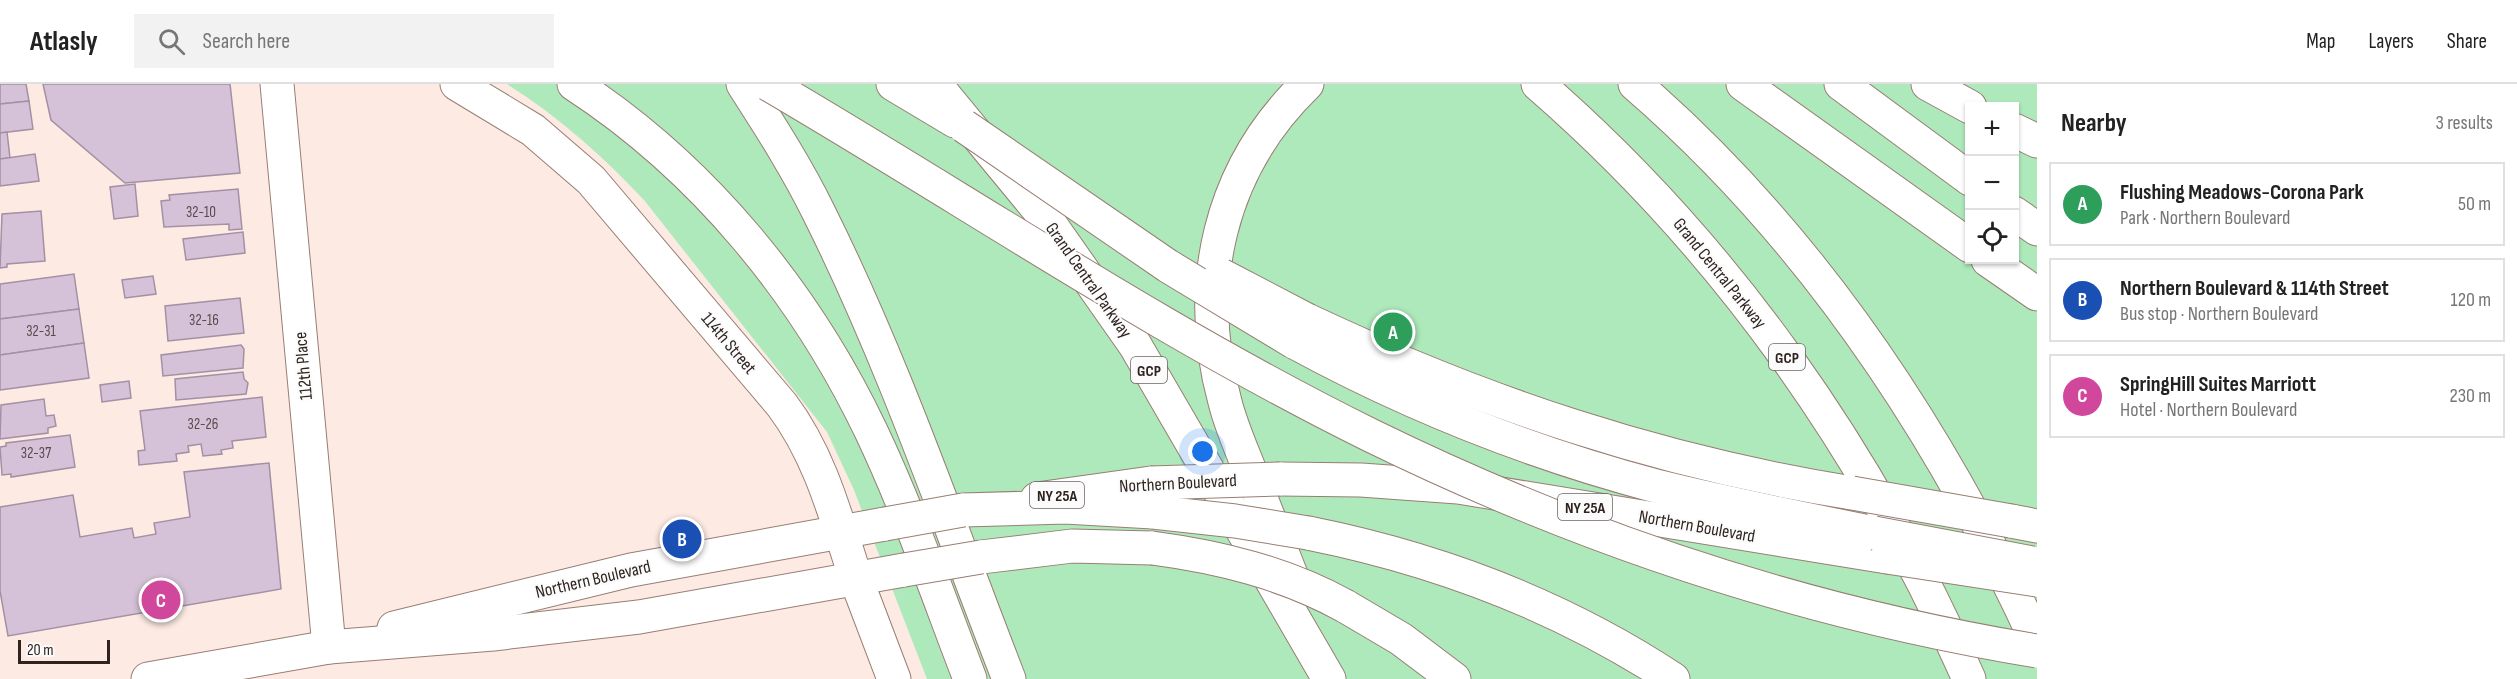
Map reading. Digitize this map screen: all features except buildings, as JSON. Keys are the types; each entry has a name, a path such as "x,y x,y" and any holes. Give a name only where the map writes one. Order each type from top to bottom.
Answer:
{"main road":[{"name":"112th Place","path":"277,84 329,647"},
{"name":"114th Street","path":"457,84 498,107 548,142 603,193 802,433 817,462 856,579 894,679"},
{"path":"574,84 629,124 696,183 749,241 799,305 830,353 871,431 970,679"},
{"path":"743,84 792,163 845,267 886,365 1009,679"},
{"path":"768,84 1240,366 1370,435 1470,482 1573,524 1769,590 1918,628 2037,651"},
{"path":"893,84 1150,236 1300,331 1430,408 1563,457 1674,490 1881,545 2035,569"},
{"name":"Grand Central Parkway","path":"935,84 1048,221 1135,345 1330,679"},
{"path":"1307,84 1263,134 1233,190 1223,219 1216,256 1213,322 1217,369 1230,420 1330,679"},
{"name":"Grand Central Parkway","path":"1538,84 1607,146 1684,228 1737,291 1803,379 1839,435 1909,556 1969,679"},
{"path":"1635,84 1688,133 1765,213 1837,300 1869,344 1925,428 1962,492 2037,642"},
{"path":"1743,84 1965,243"},
{"path":"1841,84 1965,175"},
{"path":"1928,84 1965,104"},
{"path":"2019,132 2037,141"},
{"path":"2019,216 2037,229"},
{"path":"1994,264 2037,294"},
{"path":"1300,331 1552,421 1716,467 2024,524"},
{"name":"Northern Boulevard","path":"329,647 418,621 579,581 841,531 963,510 1065,507 1280,479 1361,480 1458,487 1881,545"},
{"path":"1152,497 1252,523 1308,533 1403,556 1501,588 1555,612 1673,679"},
{"name":"Northern Boulevard","path":"148,679 329,647 607,622 981,557 1072,546 1152,548 1208,557 1272,573 1345,606 1401,639 1454,679"}],"green space":[{"path":"507,84 2037,84 2037,679 927,679 854,490 827,432 644,200 579,138"}],"place":[{"name":"Flushing Meadows-Corona Park","path":"1393,332"},
{"name":"Northern Boulevard & 114th Street","path":"682,539"},
{"name":"SpringHill Suites Marriott","path":"161,600"}]}
